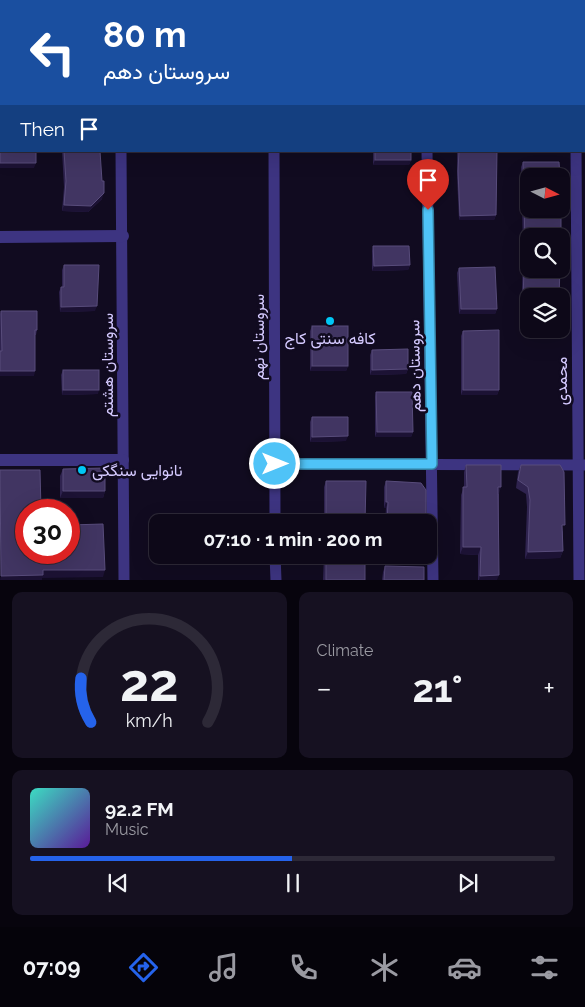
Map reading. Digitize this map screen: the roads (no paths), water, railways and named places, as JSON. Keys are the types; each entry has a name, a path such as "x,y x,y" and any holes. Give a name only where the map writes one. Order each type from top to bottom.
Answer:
{"street":[{"name":"سروستان هشتم","path":"122,152 124,580"},
{"name":"سروستان نهم","path":"274,152 275,514"},
{"name":"سروستان دهم","path":"427,152 433,580"},
{"name":"محمدی","path":"576,152 582,465 579,580"},
{"path":"0,237 123,236"},
{"path":"0,460 123,460"},
{"path":"275,464 582,465"},
{"path":"275,564 276,580"}],"place":[{"name":"کافه سنتی کاج","path":"330,321"},
{"name":"نانوایی سنگکی","path":"82,470"}]}
